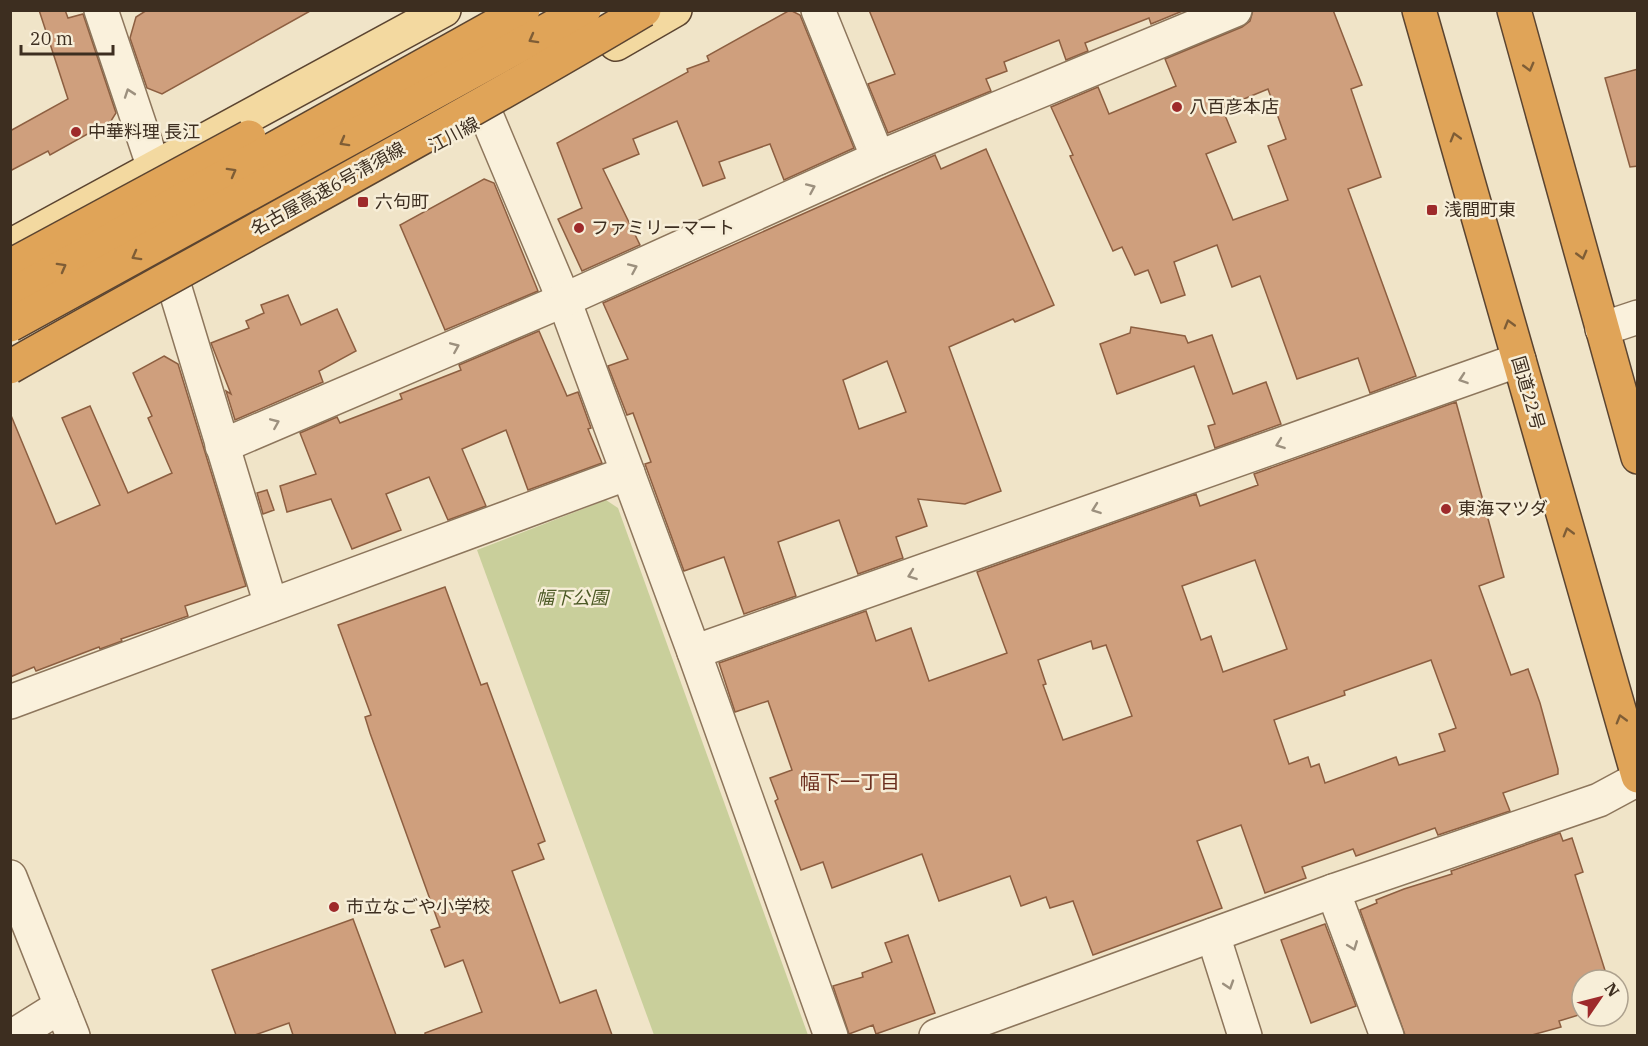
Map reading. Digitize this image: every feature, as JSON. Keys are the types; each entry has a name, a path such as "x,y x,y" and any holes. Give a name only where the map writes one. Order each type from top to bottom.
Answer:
{"highway":[{"path":"10,266 482,10"},
{"path":"10,296 523,10"},
{"path":"10,326 584,10"},
{"name":"名古屋高速6号清須線","path":"10,367 157,283 531,77 644,10"},
{"name":"国道22号","path":"1419,10 1638,777"},
{"path":"1514,10 1638,457"}],"main road":[{"path":"10,246 444,10"},
{"name":"江川線","path":"10,378 174,285 487,117 675,10"}],"street":[{"path":"818,10 878,158"},
{"path":"222,446 564,300 878,158 1235,10"},
{"path":"110,14 154,168 174,285 272,605"},
{"path":"487,117 564,300 694,652 831,1035"},
{"path":"1602,329 1638,317"},
{"path":"694,652 1519,360"},
{"path":"10,702 628,473"},
{"path":"936,1035 1333,891 1599,800 1638,777"},
{"path":"10,877 67,1021 13,1035"},
{"path":"1333,891 1387,1035"},
{"path":"1213,935 1245,1035"}],"green space":[{"name":"幅下公園","path":"606,500 618,508 808,1035 654,1035 477,550"}],"building":[{"path":"39,10 65,10 68,18 83,14 116,113 111,121 50,155 48,151 10,171 10,131 68,99"},
{"path":"147,10 312,10 162,94 147,88 130,38 136,17"},
{"path":"790,10 800,15 854,148 784,180 770,144 719,162 725,178 703,186 677,121 633,139 639,154 603,169 640,245 582,271 558,219 582,208 557,143 688,72 687,69 709,61 707,56"},
{"path":"869,10 1185,10 1151,24 1149,18 1085,43 1088,51 1066,60 1059,40 1004,62 1007,71 986,79 991,91 888,133 868,84 895,74"},
{"path":"1253,10 1333,10 1362,85 1351,89 1381,177 1348,189 1416,376 1370,393 1358,358 1297,379 1260,276 1232,287 1217,245 1174,262 1185,295 1161,303 1148,270 1135,275 1122,247 1113,251 1070,156 1073,155 1051,107 1098,87 1109,114 1176,86 1165,59 1242,27 1250,21","holes":["1268,89 1286,139 1268,146 1288,200 1233,220 1206,154 1236,142 1222,108"]},
{"path":"1638,69 1638,166 1630,167 1605,78"},
{"path":"986,149 1054,305 1015,322 1013,319 949,347 1001,491 965,504 918,499 927,526 896,537 903,558 858,574 839,520 778,542 796,596 744,614 724,557 684,571 645,464 651,462 633,413 627,415 608,366 628,359 603,303 935,155 941,169","holes":["887,361 906,412 859,429 843,380"]},
{"path":"484,179 494,183 538,291 445,330 400,225"},
{"path":"288,295 301,325 337,309 356,351 319,371 323,382 235,420 226,391 231,394 211,343 249,328 246,321 264,313 261,305"},
{"path":"1131,327 1185,336 1188,343 1212,335 1233,394 1266,382 1281,424 1215,448 1208,426 1215,424 1194,366 1117,394 1100,344 1130,333"},
{"path":"539,331 567,396 578,392 591,428 588,429 602,463 528,490 506,430 462,449 486,506 448,520 429,477 386,494 401,530 352,549 331,499 287,512 280,486 316,474 300,433 337,417 340,423 402,399 400,394 461,370 459,365"},
{"path":"164,356 178,364 246,586 185,606 188,616 36,671 34,667 10,677 10,413 56,524 100,505 62,418 90,406 128,493 172,473 148,418 152,416 133,373"},
{"path":"1456,402 1504,577 1479,586 1511,675 1528,669 1540,703 1558,774 1503,793 1510,811 1438,835 1435,828 1356,856 1353,849 1302,867 1306,878 1265,893 1241,825 1197,841 1222,908 1093,955 1073,901 1050,908 1046,897 1021,906 1010,876 939,901 922,854 832,888 823,862 801,870 775,801 778,799 770,778 792,770 768,701 735,712 719,663 866,611 876,641 911,628 929,681 1007,653 977,572 1196,494 1200,506 1258,485 1254,474","holes":["1255,560 1287,649 1223,672 1211,636 1201,640 1182,586","1091,641 1093,649 1106,645 1132,716 1063,740 1043,685 1046,684 1038,660","1431,660 1456,728 1439,734 1445,751 1399,765 1396,757 1325,783 1319,764 1311,767 1308,757 1289,764 1274,720 1345,695 1344,691"]},
{"path":"267,490 274,510 263,514 257,493"},
{"path":"445,587 481,685 487,683 545,841 538,844 544,859 512,871 560,1003 596,990 612,1035 425,1035 425,1033 482,1012 463,960 445,967 431,930 440,927 370,733 365,717 371,715 338,625"},
{"path":"1560,833 1563,841 1572,838 1583,872 1575,875 1604,968 1570,968 1570,1018 1559,1021 1561,1027 1532,1035 1405,1035 1360,910 1377,903 1376,900 1404,889 1452,874 1451,871"},
{"path":"353,919 396,1035 293,1035 289,1023 255,1035 236,1035 212,970"},
{"path":"1325,924 1356,1006 1311,1023 1281,940"},
{"path":"908,935 935,1013 876,1034 873,1025 849,1034 833,986 863,977 862,973 892,962 885,943"}],"place":[{"name":"八百彦本店","path":"1177,107"},
{"name":"中華料理 長江","path":"76,132"},
{"name":"六句町","path":"363,202"},
{"name":"浅間町東","path":"1432,210"},
{"name":"ファミリーマート","path":"579,228"},
{"name":"東海マツダ","path":"1446,509"},
{"name":"市立なごや小学校","path":"334,907"}],"district":[{"name":"幅下一丁目","path":"850,782"}]}
